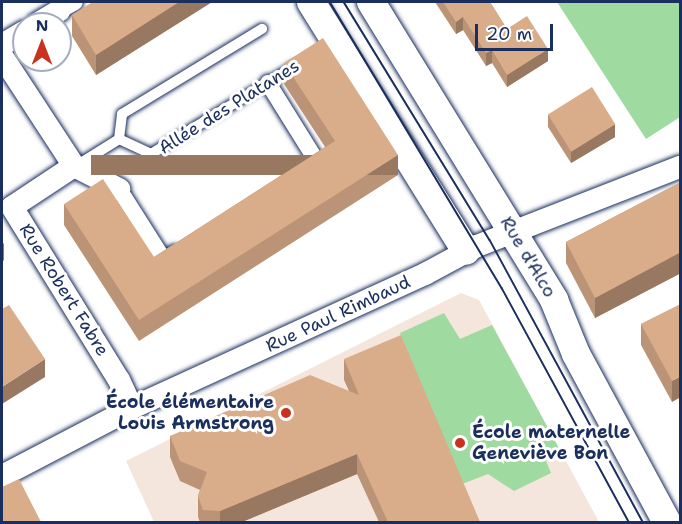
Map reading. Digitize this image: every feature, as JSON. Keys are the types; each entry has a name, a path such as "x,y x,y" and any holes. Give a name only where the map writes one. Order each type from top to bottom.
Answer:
{"street":[{"path":"311,2 465,251"},
{"name":"Rue d'Alco","path":"371,2 554,300 576,354 667,522"},
{"path":"2,56 75,166 119,189 164,260 193,241"},
{"path":"268,83 316,160 289,178"},
{"name":"Rue Robert Fabre","path":"75,166 12,207 119,380 132,408"},
{"name":"Rue Paul Rimbaud","path":"2,476 132,408 425,274 465,251 681,167"}],"lane":[{"path":"75,166 119,139 122,114 262,29"},
{"name":"Allée des Platanes","path":"119,139 151,154 307,59"}],"shaded area":[{"path":"461,293 479,300 599,522 154,522 126,461"}],"green space":[{"path":"557,2 680,2 680,117 646,139"},
{"path":"444,313 460,339 492,325 561,452 546,461 551,473 514,491 488,474 462,484 400,333"}],"building":[{"path":"93,2 179,2 96,55 72,15"},
{"path":"443,2 490,2 507,29 527,16 548,49 507,75 492,50 486,53 463,17 456,22"},
{"path":"323,38 398,155 139,320 64,204 103,179 154,257 335,141 284,63"},
{"path":"592,87 615,124 571,152 548,115"},
{"path":"681,182 681,252 595,298 566,242"},
{"path":"681,304 681,376 672,381 641,324"},
{"path":"9,305 45,359 2,387 2,309"},
{"path":"401,335 480,522 388,522 357,454 220,511 203,510 198,496 207,472 180,461 170,436 310,375 359,395 344,359"},
{"path":"19,479 41,522 2,522 2,487"}],"tram line":[{"path":"330,2 502,288 629,522"},
{"path":"344,2 490,240 643,522"}],"place":[{"name":"École élémentaire Louis Armstrong","path":"286,413"},
{"name":"École maternelle Geneviève Bon","path":"460,443"}]}
